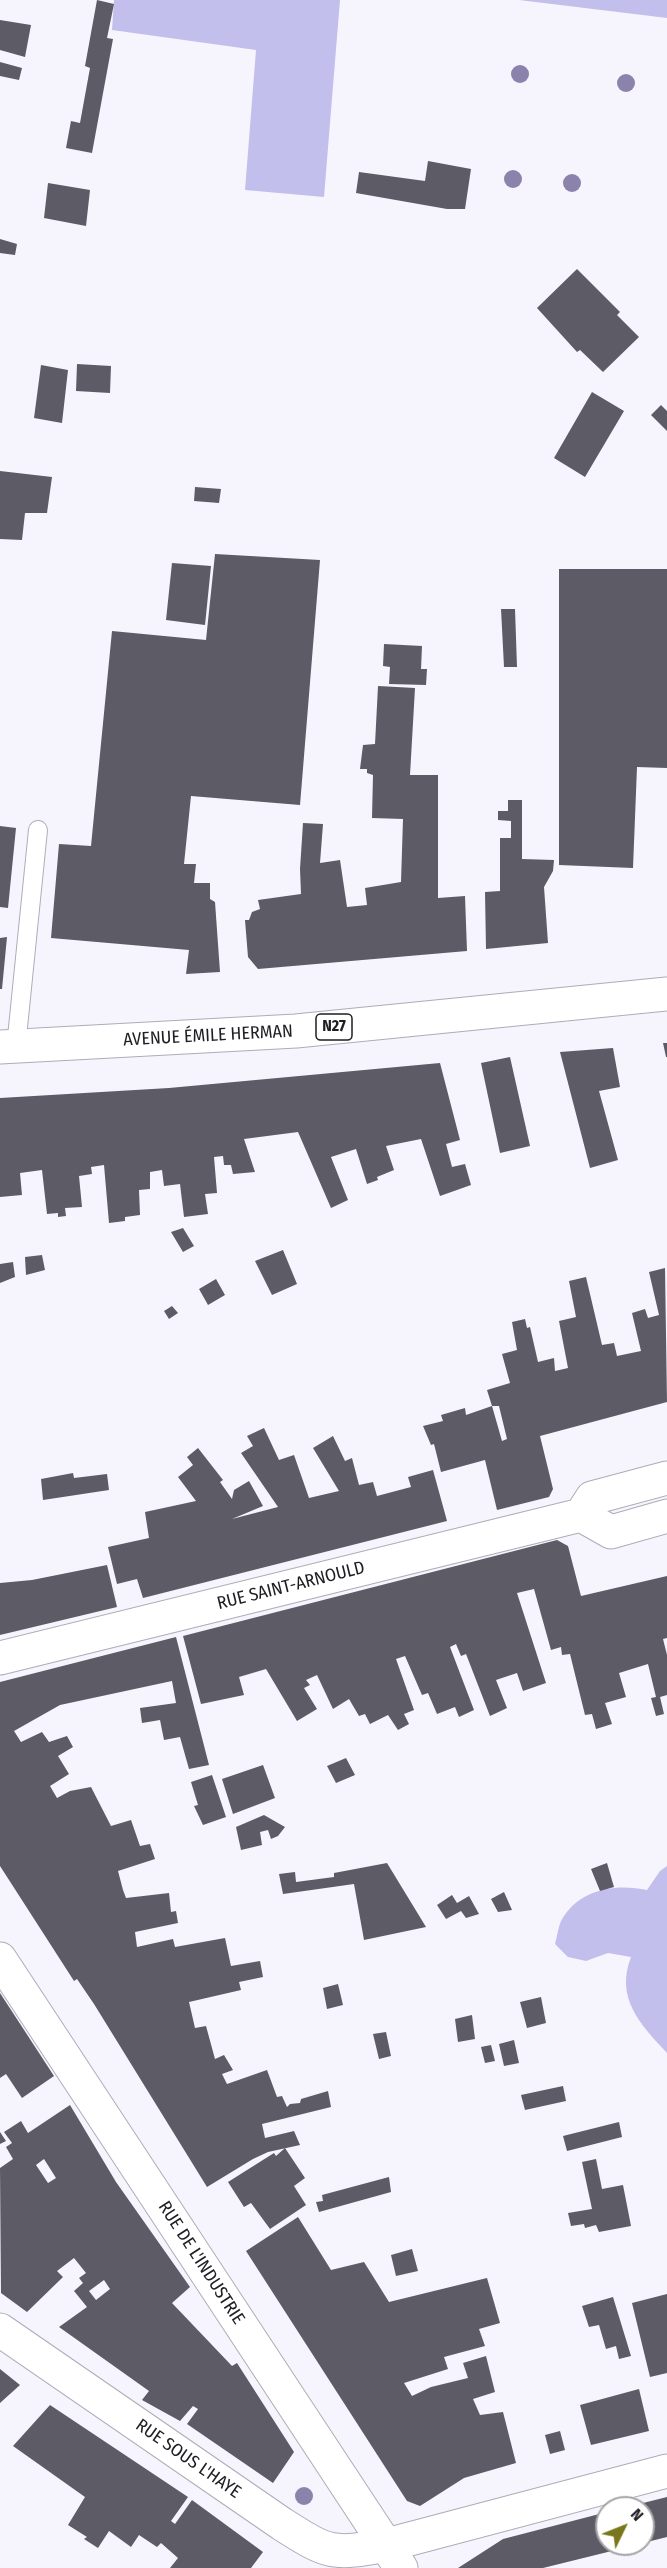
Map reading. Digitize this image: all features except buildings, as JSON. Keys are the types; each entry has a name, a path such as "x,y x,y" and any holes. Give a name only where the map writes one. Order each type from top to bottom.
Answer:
{"street":[{"name":"AVENUE ÉMILE HERMAN","path":"8,1047 296,1031 667,994"},
{"path":"667,1478 592,1498 581,1515 610,1532 667,1515"},
{"name":"RUE SAINT-ARNOULD","path":"0,1658 581,1515"},
{"name":"RUE DE L'INDUSTRIE","path":"0,1959 394,2556"},
{"name":"RUE SOUS L'HAYE","path":"0,2330 315,2545 328,2550 394,2556 667,2471"}],"lane":[{"path":"8,1047 38,830"}],"shaded area":[{"path":"114,0 340,0 324,197 245,190 256,50 112,30"},
{"path":"519,0 667,0 667,18"},
{"path":"667,1866 667,2053 640,2021 628,1998 626,1985 631,1957 608,1953 586,1961 568,1957 555,1944 561,1921 577,1902 588,1895 611,1888 647,1890 660,1871"}]}
